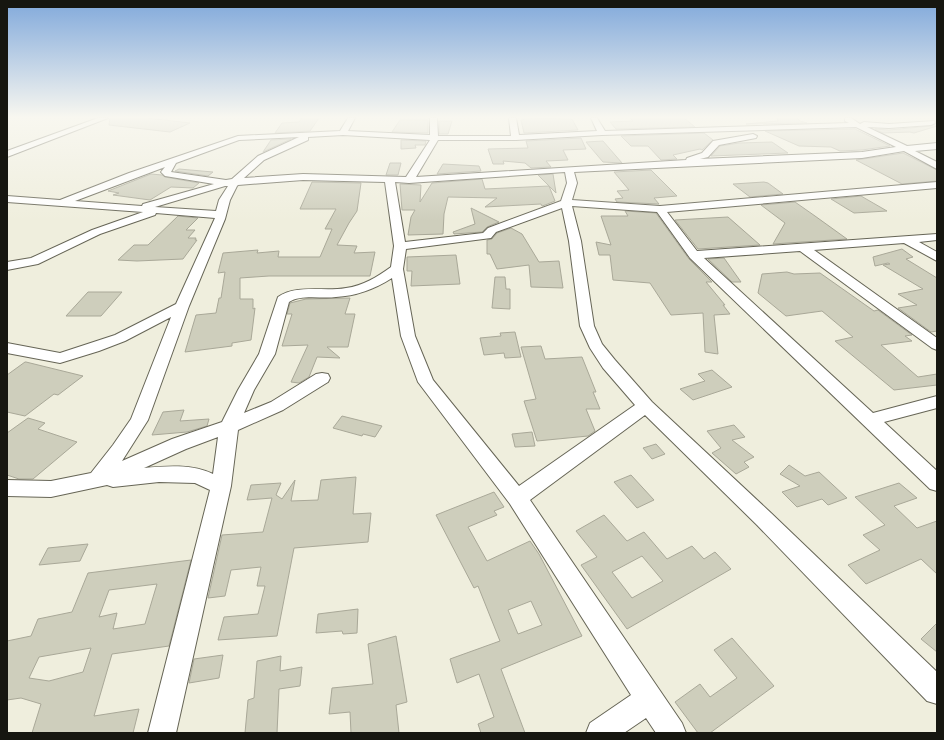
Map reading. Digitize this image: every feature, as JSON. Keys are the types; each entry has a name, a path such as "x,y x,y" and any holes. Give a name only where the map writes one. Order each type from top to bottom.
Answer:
{"street":[{"path":"61,203 132,175 198,153"},
{"path":"97,480 120,450 139,420 182,306 220,219 230,183 261,158 273,153"},
{"path":"409,180 426,153"},
{"path":"680,163 705,155 707,153"},
{"path":"135,209 230,183 303,177 390,181 680,163 854,156 878,153"},
{"path":"910,153 937,166"},
{"path":"172,162 166,172 168,174 230,183"},
{"path":"569,171 572,183 566,203 575,241 587,326 595,345 609,364 646,406 764,519 937,692"},
{"path":"390,181 400,246 397,269 408,336 426,382 517,498 672,733"},
{"path":"400,246 487,236 492,230 566,203 660,209 937,185"},
{"path":"7,199 220,215"},
{"path":"660,209 694,255 937,483"},
{"path":"7,266 34,261 96,232 157,210"},
{"path":"694,255 937,237"},
{"path":"908,240 937,257"},
{"path":"803,247 937,344"},
{"path":"162,733 220,486 229,426 246,390 267,354 283,300 296,294 341,294 357,290 373,284 397,269"},
{"path":"7,348 60,358 120,338 182,306"},
{"path":"97,480 179,444 229,426 277,406 322,378"},
{"path":"869,420 937,402"},
{"path":"517,498 646,406"},
{"path":"7,488 51,489 97,480 158,474 197,475 220,486"},
{"path":"600,733 649,699"}],"building":[{"path":"489,153 564,153 568,160 546,161 551,167 531,168 525,163 503,161 504,164 493,164"},
{"path":"595,153 613,153 622,163 603,162"},
{"path":"654,153 684,153 673,155 677,159 661,160"},
{"path":"714,153 788,153 711,156"},
{"path":"903,153 937,170 937,181 902,184 856,160"},
{"path":"390,163 401,163 398,175 386,175"},
{"path":"443,164 479,166 481,171 437,174"},
{"path":"179,169 213,172 208,176 175,171"},
{"path":"651,170 677,196 654,198 659,204 617,202 615,199 623,198 617,191 629,190 614,172"},
{"path":"151,174 199,183 193,188 171,187 150,200 113,195 119,193 108,191"},
{"path":"553,174 556,193 538,175"},
{"path":"482,179 485,189 549,186 555,201 542,206 541,204 485,207 497,198 448,197 444,214 443,234 408,235 411,217 415,210 402,210 400,184 421,185 420,202 432,183"},
{"path":"312,182 361,183 357,211 337,245 357,246 354,253 375,252 370,276 269,276 240,278 240,299 253,299 253,309 255,308 251,340 232,343 232,346 185,352 196,315 216,313 219,298 221,298 225,272 218,273 223,253 258,250 257,253 279,251 278,257 320,257 332,229 325,229 336,209 300,209"},
{"path":"768,183 783,194 750,197 733,184"},
{"path":"861,196 887,211 854,213 831,199"},
{"path":"795,202 847,239 773,244 785,223 761,205"},
{"path":"471,208 499,222 487,227 482,232 454,234 453,232 475,224"},
{"path":"625,211 656,213 689,259 712,282 706,282 725,305 723,305 730,314 714,315 718,354 705,352 703,313 671,315 650,283 613,280 610,255 599,255 596,242 611,245 601,216 628,216"},
{"path":"178,216 198,218 186,230 195,230 188,238 196,238 195,240 197,240 183,259 137,261 118,260 134,245 148,245"},
{"path":"728,217 760,245 698,249 675,220"},
{"path":"511,228 522,234 539,262 559,261 563,288 531,287 529,265 497,269 490,254 487,254 487,240 492,239 497,233"},
{"path":"902,249 913,257 906,259 937,278 937,331 931,332 898,308 917,305 898,294 923,289 883,265 890,264 888,263 875,266 873,257"},
{"path":"456,255 460,284 411,286 412,271 407,271 407,257"},
{"path":"724,258 741,282 732,282 708,259"},
{"path":"787,272 794,274 820,273 874,311 878,310 912,335 905,336 912,341 881,345 918,377 937,374 937,385 894,390 835,341 853,337 822,311 786,316 758,293 762,274"},
{"path":"495,277 505,277 506,289 510,289 510,309 492,308"},
{"path":"88,292 122,292 101,316 66,316"},
{"path":"350,298 345,314 355,314 348,347 327,347 340,358 317,357 309,377 299,383 291,382 308,345 282,346 292,314 287,314 290,303 306,299"},
{"path":"515,332 521,357 505,358 504,353 484,355 480,338 501,336 500,333"},
{"path":"541,346 545,359 582,357 596,392 593,392 600,409 586,409 595,431 588,436 537,441 524,401 536,399 521,347"},
{"path":"25,362 83,376 58,395 54,394 25,416 7,412 7,375"},
{"path":"712,370 732,387 693,400 680,389 705,381 698,374"},
{"path":"184,410 180,421 209,419 207,426 187,432 152,435 163,412"},
{"path":"342,416 382,426 375,437 363,434 362,436 333,428"},
{"path":"28,418 45,423 38,429 77,442 33,479 19,479 7,475 7,433"},
{"path":"734,425 745,437 732,440 754,457 744,462 749,467 736,474 712,453 721,448 707,431"},
{"path":"532,432 535,446 515,447 512,434"},
{"path":"656,444 665,454 652,459 643,448"},
{"path":"789,465 805,476 819,472 847,498 828,505 822,499 797,507 782,492 800,486 780,474"},
{"path":"631,475 654,500 637,508 614,482"},
{"path":"356,477 353,514 371,513 368,542 294,548 277,636 218,640 224,617 258,614 265,586 257,586 261,567 231,570 225,596 208,598 222,535 263,532 272,498 247,500 251,485 281,483 276,495 282,499 295,480 291,501 318,500 321,480"},
{"path":"899,483 917,498 894,506 917,528 937,521 937,574 921,559 866,584 848,565 880,550 863,535 885,525 855,497"},
{"path":"494,492 504,507 494,511 497,515 468,527 487,561 530,541 539,554 582,636 501,669 525,733 481,733 478,724 494,717 479,674 457,683 450,659 500,641 478,586 474,588 436,515","holes":["531,601 542,625 518,634 508,610"]},
{"path":"604,515 627,541 644,532 667,559 692,546 704,559 715,552 731,569 627,629 581,565 597,557 576,531","holes":["642,556 663,581 632,598 612,572"]},
{"path":"88,544 80,561 39,565 48,548"},
{"path":"191,560 169,646 112,654 94,716 139,709 133,733 32,733 41,704 21,698 7,700 7,641 31,636 38,619 72,612 88,573","holes":["157,584 145,624 113,629 117,613 99,617 109,590","91,648 83,672 49,681 29,678 39,657"]},
{"path":"358,609 357,633 343,634 342,631 316,633 318,614"},
{"path":"937,623 937,652 921,639"},
{"path":"396,636 407,702 396,705 399,733 351,733 350,712 329,714 332,688 373,684 368,644"},
{"path":"732,638 774,686 710,733 698,733 675,702 700,684 710,697 737,678 714,650"},
{"path":"223,655 219,678 189,683 194,659"},
{"path":"281,656 280,671 302,667 300,686 279,689 277,733 245,733 248,700 254,698 257,661"}]}
